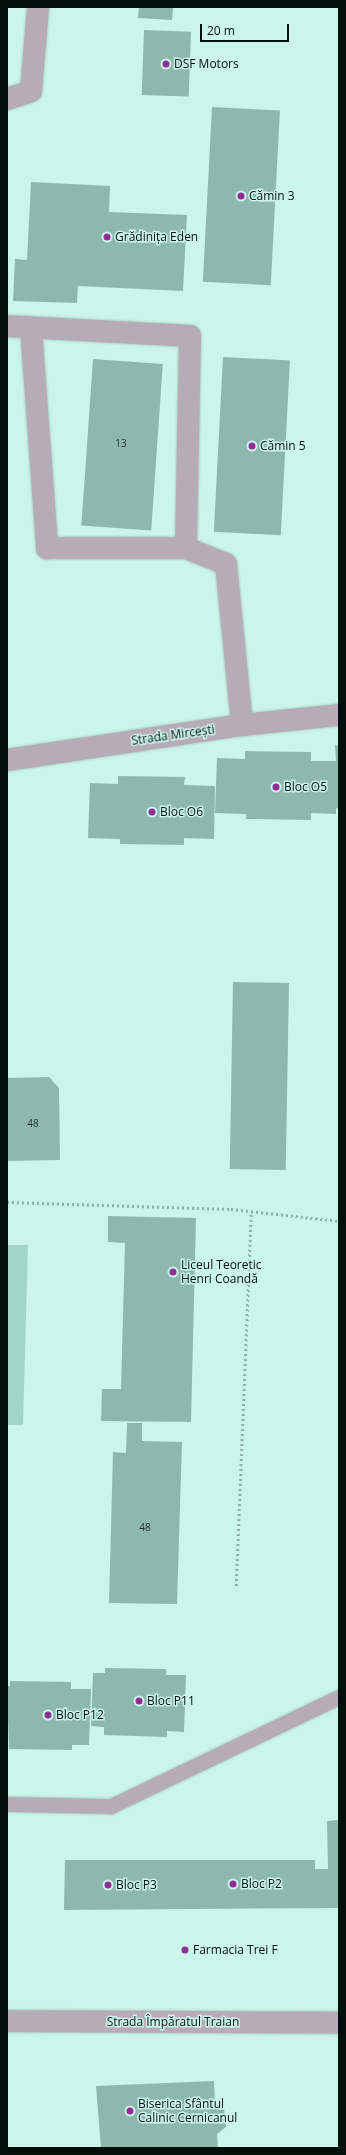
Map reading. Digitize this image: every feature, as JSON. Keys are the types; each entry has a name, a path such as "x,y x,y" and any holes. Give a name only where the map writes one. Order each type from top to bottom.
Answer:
{"street":[{"path":"7,99 31,91 38,7"},
{"path":"7,326 190,336 186,548"},
{"path":"31,328 47,548 186,548 226,564 242,725"},
{"name":"Strada Mircești","path":"7,760 242,725 339,715"},
{"name":"Strada Împăratul Traian","path":"7,2021 339,2023"}],"lane":[{"path":"7,1804 111,1806 339,1697"}],"path":[{"path":"7,1202 231,1209 339,1221"},
{"path":"236,1586 251,1212"}],"green space":[{"path":"7,1245 28,1245 23,1425 7,1425"}],"building":[{"path":"139,7 173,7 172,20 138,18"},
{"name":"DSF Motors","path":"144,30 191,32 189,97 142,95"},
{"name":"Cămin 3","path":"212,107 280,111 271,285 203,282"},
{"name":"Grădinița Eden","path":"31,182 110,186 109,212 187,215 183,291 78,286 77,303 13,301 15,259 27,260"},
{"name":"Cămin 5","path":"223,357 290,361 281,535 214,532"},
{"path":"93,359 163,364 151,530 81,526"},
{"name":"Bloc O5","path":"335,745 339,746 339,809 336,808 336,814 311,813 311,820 246,819 246,814 215,813 217,758 245,759 245,751 311,752 311,761 336,761"},
{"name":"Bloc O6","path":"118,776 185,777 184,785 215,786 214,839 184,838 184,845 120,844 120,839 88,838 90,783 118,784"},
{"path":"233,982 289,983 286,1170 230,1169"},
{"path":"49,1077 59,1088 60,1160 7,1161 7,1078"},
{"path":"108,1216 196,1218 191,1422 101,1421 102,1389 121,1389 125,1243 108,1242"},
{"path":"127,1423 142,1423 142,1441 182,1442 177,1604 109,1603 113,1452 126,1453"},
{"name":"Bloc P11","path":"105,1668 166,1669 166,1675 186,1675 184,1732 167,1731 167,1737 104,1735 104,1727 91,1726 93,1673 105,1673"},
{"name":"Bloc P12","path":"10,1681 71,1682 71,1689 91,1689 89,1745 72,1745 72,1750 9,1749 7,1686 10,1686"},
{"path":"339,1820 339,1908 64,1910 65,1860 315,1860 315,1869 328,1869 327,1821"},
{"path":"214,2081 215,2104 224,2108 226,2127 217,2134 218,2148 101,2148 96,2086"}],"place":[{"name":"DSF Motors","path":"166,64"},
{"name":"Cămin 3","path":"241,196"},
{"name":"Grădinița Eden","path":"107,237"},
{"name":"Cămin 5","path":"252,446"},
{"name":"Bloc O5","path":"276,787"},
{"name":"Bloc O6","path":"152,812"},
{"name":"Liceul Teoretic Henri Coandă","path":"173,1272"},
{"name":"Bloc P11","path":"139,1701"},
{"name":"Bloc P12","path":"48,1715"},
{"name":"Bloc P2","path":"233,1884"},
{"name":"Bloc P3","path":"108,1885"},
{"name":"Farmacia Trei F","path":"185,1950"},
{"name":"Biserica Sfântul Calinic Cernicanul","path":"130,2111"}]}
